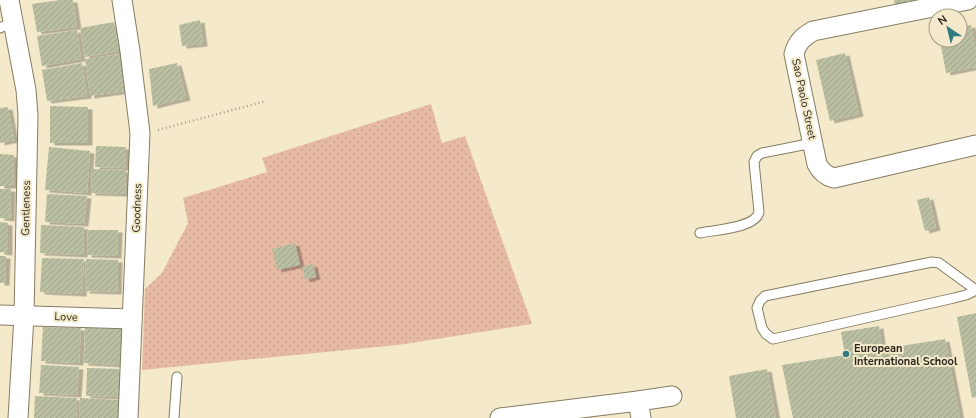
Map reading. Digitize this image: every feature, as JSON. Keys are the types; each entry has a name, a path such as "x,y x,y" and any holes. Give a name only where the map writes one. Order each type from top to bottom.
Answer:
{"street":[{"name":"Gentleness","path":"9,0 6,25 26,90 28,115 24,316 18,418"},
{"name":"Goodness","path":"122,0 140,134 128,418"},
{"name":"Sao Paolo Street","path":"968,0 813,32 800,41 794,54 813,143 820,169 823,173 834,178 976,145"},
{"name":"Love","path":"0,315 132,319"},
{"path":"500,418 639,410 672,396"}],"lane":[{"path":"700,233 746,224 754,221 759,216 760,212 754,162 757,156 762,153 813,143"},
{"path":"932,262 939,263 976,290 966,295 954,298 773,339 766,334 762,328 757,308 760,301 765,296 932,262"},
{"path":"174,418 177,377"}],"path":[{"path":"155,131 266,101"}],"shaded area":[{"path":"431,104 442,143 465,136 532,324 398,345 142,370 145,289 162,273 188,223 183,198 267,172 262,158"}],"building":[{"path":"60,0 73,0 77,27 37,32 32,4"},
{"path":"894,0 923,0 895,6"},
{"path":"200,20 203,44 182,46 179,25"},
{"path":"114,22 119,51 85,57 80,28"},
{"path":"971,25 976,52 976,67 946,73 941,48 968,48 968,26"},
{"path":"77,30 81,59 42,66 37,36"},
{"path":"845,53 859,114 830,121 816,60"},
{"path":"121,54 126,91 90,96 85,59"},
{"path":"82,63 87,96 47,101 42,70"},
{"path":"177,63 186,98 153,106 149,69"},
{"path":"50,106 88,107 88,143 50,143"},
{"path":"8,107 14,140 0,143 0,108"},
{"path":"96,146 126,147 125,168 95,167"},
{"path":"49,147 90,151 87,193 45,190"},
{"path":"0,154 14,155 13,186 0,186"},
{"path":"92,169 126,170 125,194 91,193"},
{"path":"0,189 11,189 10,219 0,218"},
{"path":"47,194 87,196 84,224 45,222"},
{"path":"929,197 936,228 925,231 917,200"},
{"path":"0,222 8,223 8,253 0,252"},
{"path":"41,225 84,227 83,255 40,253"},
{"path":"88,230 118,230 117,256 87,255"},
{"path":"295,243 300,265 277,270 272,249"},
{"path":"0,256 6,256 5,283 0,283"},
{"path":"42,258 84,259 82,294 40,292"},
{"path":"86,259 118,260 117,292 85,291"},
{"path":"313,264 316,277 305,280 302,267"},
{"path":"976,313 976,397 972,398 957,317"},
{"path":"879,326 882,349 945,339 960,418 793,418 782,365 845,355 841,332"},
{"path":"43,327 81,328 79,363 41,361"},
{"path":"85,328 122,329 120,365 84,363"},
{"path":"41,365 79,367 77,395 39,393"},
{"path":"87,368 119,369 117,397 86,396"},
{"path":"767,369 776,418 736,418 729,376"},
{"path":"35,396 77,398 76,418 34,418"},
{"path":"80,398 120,400 119,418 79,418"}],"place":[{"name":"European International School","path":"846,354"}]}
